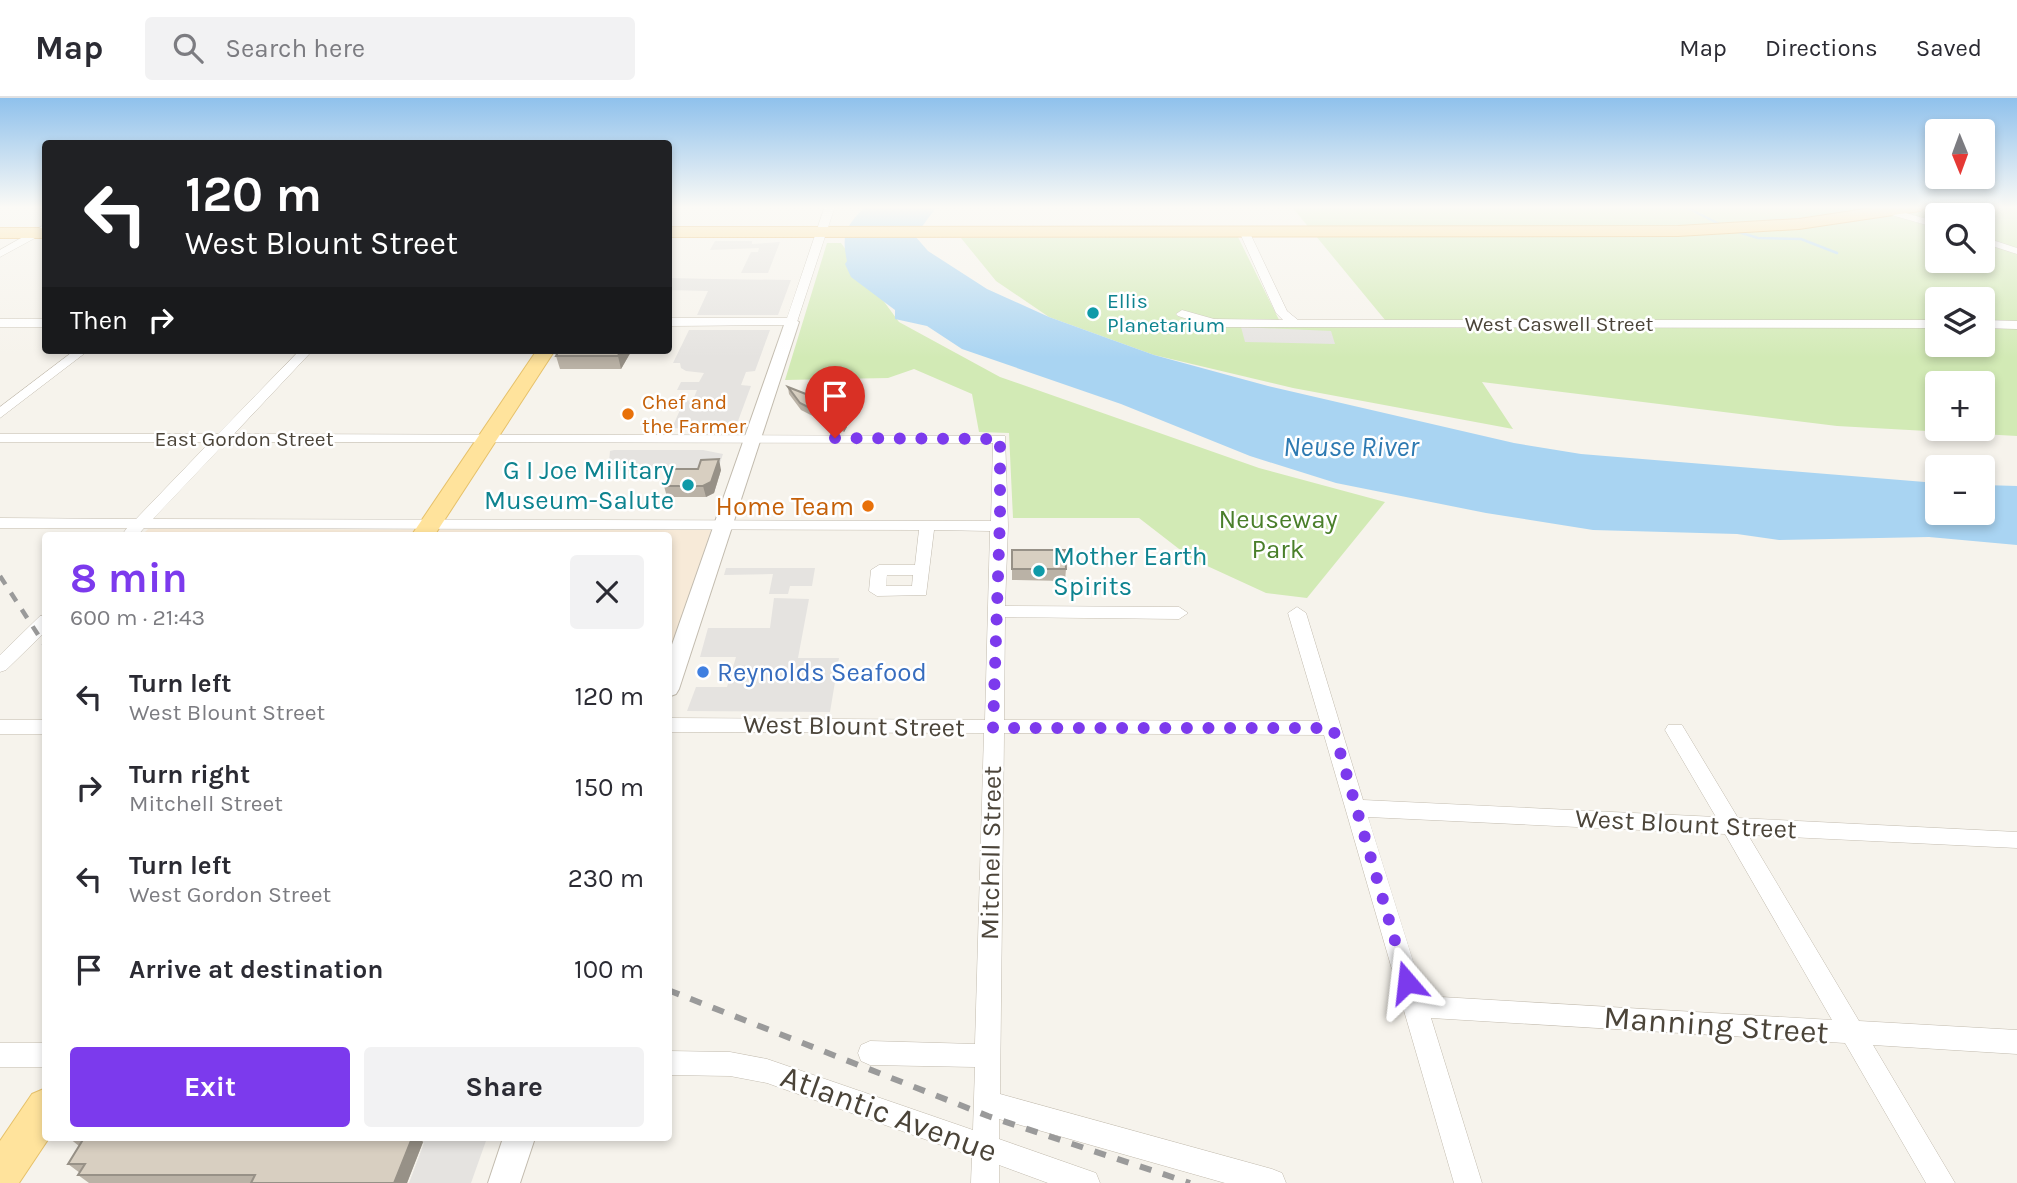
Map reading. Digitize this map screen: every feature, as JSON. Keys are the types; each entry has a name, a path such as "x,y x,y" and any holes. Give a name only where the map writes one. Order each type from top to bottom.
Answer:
{"main road":[{"path":"426,530 543,354"},
{"path":"0,1176 42,1113"}],"street":[{"path":"672,677 752,438 817,257"},
{"path":"1256,257 1282,313 1295,324"},
{"name":"West Caswell Street","path":"1182,314 1213,323 1925,324"},
{"path":"672,322 792,322"},
{"path":"0,323 42,323"},
{"path":"1995,324 2017,324"},
{"path":"0,414 78,354"},
{"path":"132,532 303,354"},
{"name":"East Gordon Street","path":"0,438 1000,439"},
{"name":"Mitchell Street","path":"985,1183 1000,439"},
{"path":"0,523 140,523 426,530 579,530 723,525 1000,526"},
{"path":"922,570 927,525"},
{"path":"998,611 1179,613"},
{"path":"1297,613 1468,1183"},
{"path":"0,666 42,624"},
{"name":"West Blount Street","path":"672,725 1333,728"},
{"path":"0,727 42,727"},
{"path":"1675,730 1941,1183"},
{"name":"West Blount Street","path":"1355,808 2017,840"},
{"name":"Manning Street","path":"1415,1006 2017,1042"},
{"name":"Atlantic Avenue","path":"870,1054 989,1056"},
{"path":"0,1055 42,1055"},
{"name":"Atlantic Avenue","path":"672,1063 730,1064 767,1071 1086,1183"},
{"name":"Atlantic Avenue","path":"988,1103 1272,1183"},
{"path":"504,1183 518,1141"}],"shaded area":[{"path":"749,257 774,257 768,273 741,273"},
{"path":"672,278 791,280 778,315 697,315 708,291 672,290"},
{"path":"1241,327 1331,331 1335,344 1245,342"},
{"path":"689,330 770,330 755,371 746,372 741,385 751,386 738,421 730,421 724,427 709,430 672,428 684,401 693,400 697,390 677,390 681,382 699,382 704,373 686,371 681,368 680,363 673,363"},
{"path":"703,450 723,454 719,466 704,470 603,471 609,462 610,451"},
{"path":"148,529 711,530 672,650 672,532 145,532"},
{"path":"726,568 815,568 812,586 790,586 788,594 769,594 773,574 724,575"},
{"path":"774,598 809,599 798,658 839,658 830,712 687,711 696,687 727,687 736,657 700,657 708,628 770,628"},
{"path":"331,1141 486,1141 471,1183 409,1183 424,1143"}],"green space":[{"name":"Neuseway Park","path":"823,257 851,257 899,322 1000,377 1259,468 1385,502 1307,598 1266,593 1192,559 1139,518 1013,518 1009,433 979,432 972,394 914,369 888,378 785,380"},
{"path":"976,257 1248,257 1282,326 1390,326 1333,257 1925,257 1925,273 1995,273 1995,257 2017,257 2017,436 1995,435 1995,371 1925,371 1925,431 1837,426 1482,382 1513,429 1293,388 1154,355 1049,317 996,281"}],"water":[{"name":"Neuse River","path":"846,257 937,257 987,289 1049,317 1154,355 1268,386 1514,443 1581,454 1925,482 1925,525 1995,525 1995,485 2017,486 2017,545 1929,537 1779,540 1737,534 1593,530 1486,513 1336,483 1250,456 1121,404 962,349 927,326 895,319 895,310 851,277 845,264"}],"building":[{"path":"557,354 619,354 618,356 556,356"},
{"path":"788,387 816,398 846,420 843,425 800,403"},
{"path":"719,459 711,482 703,486 664,486 671,469 698,469 701,460"},
{"path":"1012,550 1065,550 1066,569 1012,569"},
{"path":"82,1141 411,1141 394,1183 251,1183 255,1175 78,1175 85,1164 68,1164"}],"railway":[{"path":"0,576 42,641"},
{"path":"672,992 988,1116 1190,1183"}],"place":[{"name":"Ellis Planetarium","path":"1093,313"},
{"name":"Chef and the Farmer","path":"628,414"},
{"name":"G I Joe Military Museum-Salute","path":"688,485"},
{"name":"Home Team","path":"868,506"},
{"name":"Mother Earth Spirits","path":"1039,571"},
{"name":"Reynolds Seafood","path":"703,672"}],"route":[{"path":"835,438 1000,439 998,611 993,728 1333,728 1407,982"}]}
